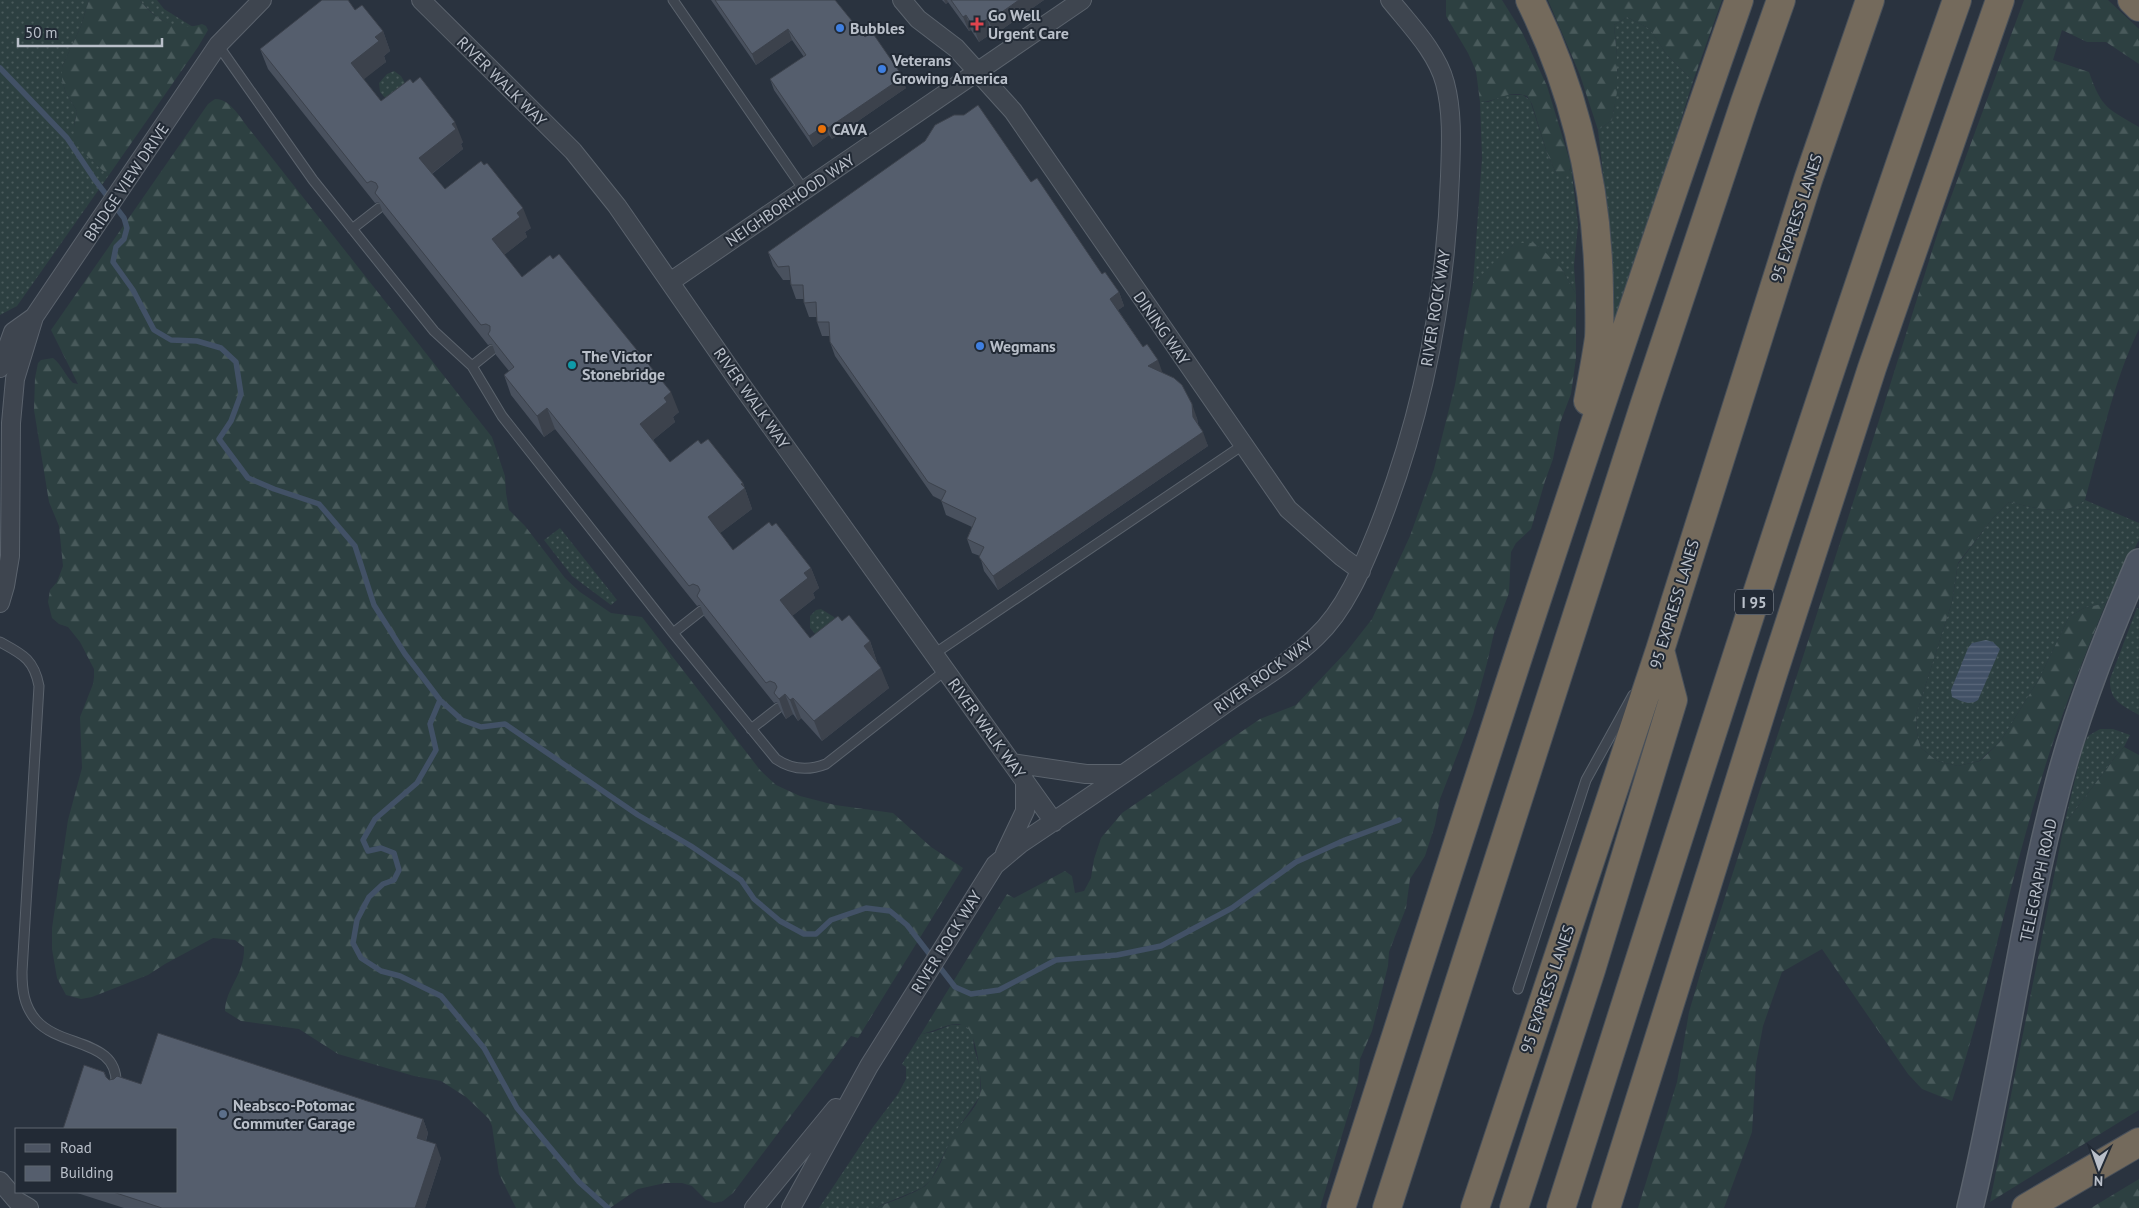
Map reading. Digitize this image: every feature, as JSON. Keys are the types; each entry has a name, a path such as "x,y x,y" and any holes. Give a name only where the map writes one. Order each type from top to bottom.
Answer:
{"highway":[{"path":"1530,0 1561,71 1578,132 1594,202 1599,269 1599,335 1595,368 1584,422 1547,570"},
{"path":"1341,1208 1519,652 1694,128 1739,0"},
{"path":"1387,1208 1639,422 1745,102 1781,0"},
{"name":"95 EXPRESS LANES","path":"1475,1208 1660,650 1808,180 1870,0"},
{"name":"I 95","path":"1561,1208 1739,645 1894,178 1957,0"},
{"path":"1606,1208 1773,674 1863,396 2000,0"},
{"path":"2132,0 2139,7"},
{"path":"1514,1208 1592,970 1673,700 1660,650"},
{"path":"2036,1202 2139,1142"}],"street":[{"name":"BRIDGE VIEW DRIVE","path":"0,368 13,332 34,318 218,46 262,0"},
{"name":"RIVER WALK WAY","path":"421,0 573,152 617,206 1054,822"},
{"name":"DINING WAY","path":"902,0 918,19 956,48 1013,111 1288,508 1342,557 1362,571"},
{"name":"NEIGHBORHOOD WAY","path":"670,282 1082,0"},
{"name":"RIVER ROCK WAY","path":"791,1208 868,1066 999,861 1274,670 1317,636 1347,597 1362,571 1389,500 1412,425 1431,347 1443,275 1449,208 1452,143 1445,84 1431,54 1390,0"},
{"path":"0,603 10,556 10,438 15,379 34,318"},
{"name":"TELEGRAPH ROAD","path":"1970,1208 2035,887 2058,785 2087,690 2110,628 2139,562"},
{"path":"1012,763 1086,774 1122,774"},
{"path":"999,861 1025,811 1025,781"},
{"name":"RIVER ROCK WAY","path":"754,1208 821,1129 868,1066"},
{"path":"0,1181 18,1201 29,1208"}],"lane":[{"path":"674,0 804,190"},
{"path":"218,46 313,180 434,332 472,366 502,416 770,753 783,764 803,769 819,767 834,759 946,670"},
{"path":"352,229 378,208"},
{"path":"472,366 492,350"},
{"path":"934,654 1243,445"},
{"path":"673,633 700,611"},
{"path":"0,642 29,660 37,674 39,686 22,972 24,998 32,1014 43,1027 59,1036 105,1055 115,1071 116,1088"},
{"path":"1518,989 1586,780 1660,650"},
{"path":"751,729 778,708"}],"green space":[{"path":"0,0 89,0 81,26 62,67 62,80 66,93 77,111 74,127 78,141 92,160 109,175 17,306 0,315"},
{"path":"89,0 140,0 153,14 168,23 184,27 202,24 208,30 109,175 98,167 78,143 74,128 77,111 66,93 62,80 62,67 81,26"},
{"path":"140,0 157,0 164,9 193,27 178,27 164,21 151,12"},
{"path":"1446,0 1502,0 1522,32 1547,86 1571,165 1565,175 1560,177 1557,175 1547,153 1532,104 1527,96 1514,94 1480,102 1476,71 1468,53 1446,16"},
{"path":"1548,0 1722,0 1693,81 1667,55 1650,29 1627,17 1614,25 1617,57 1617,92 1612,120 1598,130 1580,75"},
{"path":"2024,0 2108,0 2139,29 2139,64 2106,42 2087,42 2062,30 2053,60 2089,72 2102,101 2120,116 2139,127 2139,329 2115,391 2085,500 2068,509 2058,510 2048,510 2009,502 1993,518 1958,563 1952,602 1916,715 1917,733 1921,748 1937,761 1958,766 1980,761 2000,742 2039,679 2069,617 2084,608 2106,603 2067,703 2041,778 1964,1064 1952,1101 1922,1089 1908,1074 1822,949 1782,972 1763,1026 1756,1064 1752,1132 1724,1208 1638,1208 1677,1082 1689,1012 1701,971 1859,484 1938,232"},
{"path":"1627,17 1650,29 1667,55 1693,81 1610,350 1613,283 1611,243 1598,130 1612,120 1617,72 1614,25"},
{"path":"394,71 401,76 405,83 387,100 380,92 379,83 387,74"},
{"path":"1505,95 1523,95 1530,100 1547,153 1557,175 1570,170 1571,165 1578,225 1574,266 1576,294 1561,268 1534,243 1513,245 1473,284 1482,158 1480,102 1488,102"},
{"path":"215,99 226,102 239,115 492,437 505,476 509,510 525,526 565,578 580,592 611,613 642,617 760,770 776,785 800,796 835,805 893,813 931,847 963,868 858,1038 851,1036 733,1193 723,1201 714,1203 706,1200 692,1186 682,1183 665,1183 638,1189 610,1208 516,1208 499,1174 492,1126 489,1119 466,1097 441,1081 414,1076 338,1054 299,1029 241,1021 225,1011 226,1003 244,957 244,947 235,940 213,938 148,975 92,997 81,999 66,995 57,978 52,949 52,928 68,820 82,768 80,717 93,684 94,669 80,642 68,627 59,624 52,618 48,602 50,590 57,582 63,566 59,526 49,502 34,410 35,378 38,363 41,360 53,358 73,383 78,384 51,330 208,104"},
{"path":"1518,243 1534,243 1546,253 1561,268 1576,294 1576,358 1571,394 1560,423 1553,459 1531,529 1516,543 1511,552 1509,593 1494,633 1473,714 1440,799 1435,825 1425,856 1410,879 1406,908 1389,952 1388,966 1372,1031 1360,1059 1358,1082 1320,1208 874,1208 917,1191 930,1181 938,1169 953,1135 978,1100 981,1088 979,1068 975,1046 969,1030 965,1026 954,1024 921,1034 1007,894 1014,898 1065,871 1072,876 1075,893 1084,891 1091,878 1094,859 1101,838 1122,813 1260,719 1296,705 1347,651 1372,619 1410,536 1434,469 1455,385 1473,284 1498,258"},
{"path":"2085,500 2139,523 2139,540 2106,603 2084,608 2069,617 2039,679 2000,742 1979,761 1958,766 1937,761 1921,748 1917,733 1916,715 1952,602 1958,564 1993,518 2009,502 2048,510 2058,510 2068,509"},
{"path":"560,528 617,600 611,605 572,576 544,540"},
{"path":"2137,608 2139,609 2139,715 2122,705 2114,697 2110,686 2110,679"},
{"path":"821,609 837,621 816,635 810,628 810,616 816,610"},
{"path":"2100,729 2113,729 2130,735 2124,747 2064,825 2083,746 2088,736"},
{"path":"2124,747 2139,755 2139,1110 1990,1202 2064,825"},
{"path":"951,1025 964,1025 970,1029 973,1035 974,1048 980,1068 980,1096 954,1134 931,1180 922,1188 874,1208 819,1208 873,1127 898,1094 906,1079 906,1067 902,1064 921,1034 933,1032"},
{"path":"2139,1179 2139,1208 2091,1208"}],"water":[{"path":"1986,640 1993,642 2000,649 1978,700 1969,703 1952,697 1951,690 1968,648 1972,643"}],"building":[{"name":"The Victor Stonebridge","path":"322,0 348,0 355,10 362,5 383,31 375,37 379,41 351,63 381,101 410,79 413,83 420,77 455,122 452,124 456,129 419,158 445,189 481,161 484,165 487,163 523,208 517,213 520,217 492,239 522,277 550,255 553,259 559,254 671,392 664,398 667,402 640,424 670,462 698,440 701,444 708,439 743,483 741,484 745,488 708,517 733,550 769,522 772,526 776,523 811,568 804,573 808,578 780,600 810,638 838,616 842,621 849,615 870,641 864,646 881,668 814,721 793,698 790,700 785,694 779,699 774,693 777,687 775,683 770,681 766,683 697,596 700,590 698,586 693,584 689,586 547,408 537,416 504,375 514,367 488,334 490,326 486,324 481,325 375,193 378,187 376,183 371,181 367,183 260,49"},
{"path":"715,0 835,0 865,37 872,32 903,77 828,128 825,125 809,136 770,79 806,55 788,29 752,54"},
{"path":"951,0 1019,0 989,21 987,19 974,28 966,15 963,17"},
{"name":"Wegmans","path":"978,105 1031,182 1037,178 1102,274 1105,272 1119,292 1110,299 1143,347 1147,344 1158,360 1148,366 1174,378 1182,385 1192,404 1193,417 1203,432 993,576 979,557 984,547 967,539 976,518 941,501 946,491 928,482 830,342 829,322 817,322 816,302 804,303 803,285 791,285 789,266 778,267 768,252 925,141 935,125 954,115 964,115"},
{"name":"Neabsco-Potomac Commuter Garage","path":"158,1033 423,1119 417,1138 436,1144 415,1208 162,1208 116,1193 178,1193 178,1128 63,1128 84,1065 104,1072 109,1080 117,1076 141,1084"}],"waterway":[{"path":"0,68 67,138 95,180 124,218 127,228 124,239 116,247 113,262 133,290 154,330 171,340 197,341 221,348 236,362 241,394 231,421 219,439 248,478 319,504 355,546 374,605 405,654 440,700 462,720 481,727 505,724 638,815 691,846 741,880 754,899 780,921 804,934 816,934 831,920 866,908 890,911 907,925 955,987 971,994 999,990 1056,960 1117,955 1161,946 1232,908 1296,862 1345,840 1399,820"},
{"path":"440,700 430,724 436,750 417,783 375,819 363,840 368,851 381,848 394,853 399,870 394,880 383,884 369,897 357,920 353,943 361,958 381,971 400,976 441,996 484,1048 517,1108 579,1182 608,1208"}],"place":[{"name":"Go Well Urgent Care","path":"977,24"},
{"name":"Bubbles","path":"840,28"},
{"name":"Veterans Growing America","path":"882,69"},
{"name":"CAVA","path":"822,129"},
{"name":"Wegmans","path":"980,346"},
{"name":"The Victor Stonebridge","path":"572,365"},
{"name":"Neabsco-Potomac Commuter Garage","path":"223,1114"}]}
